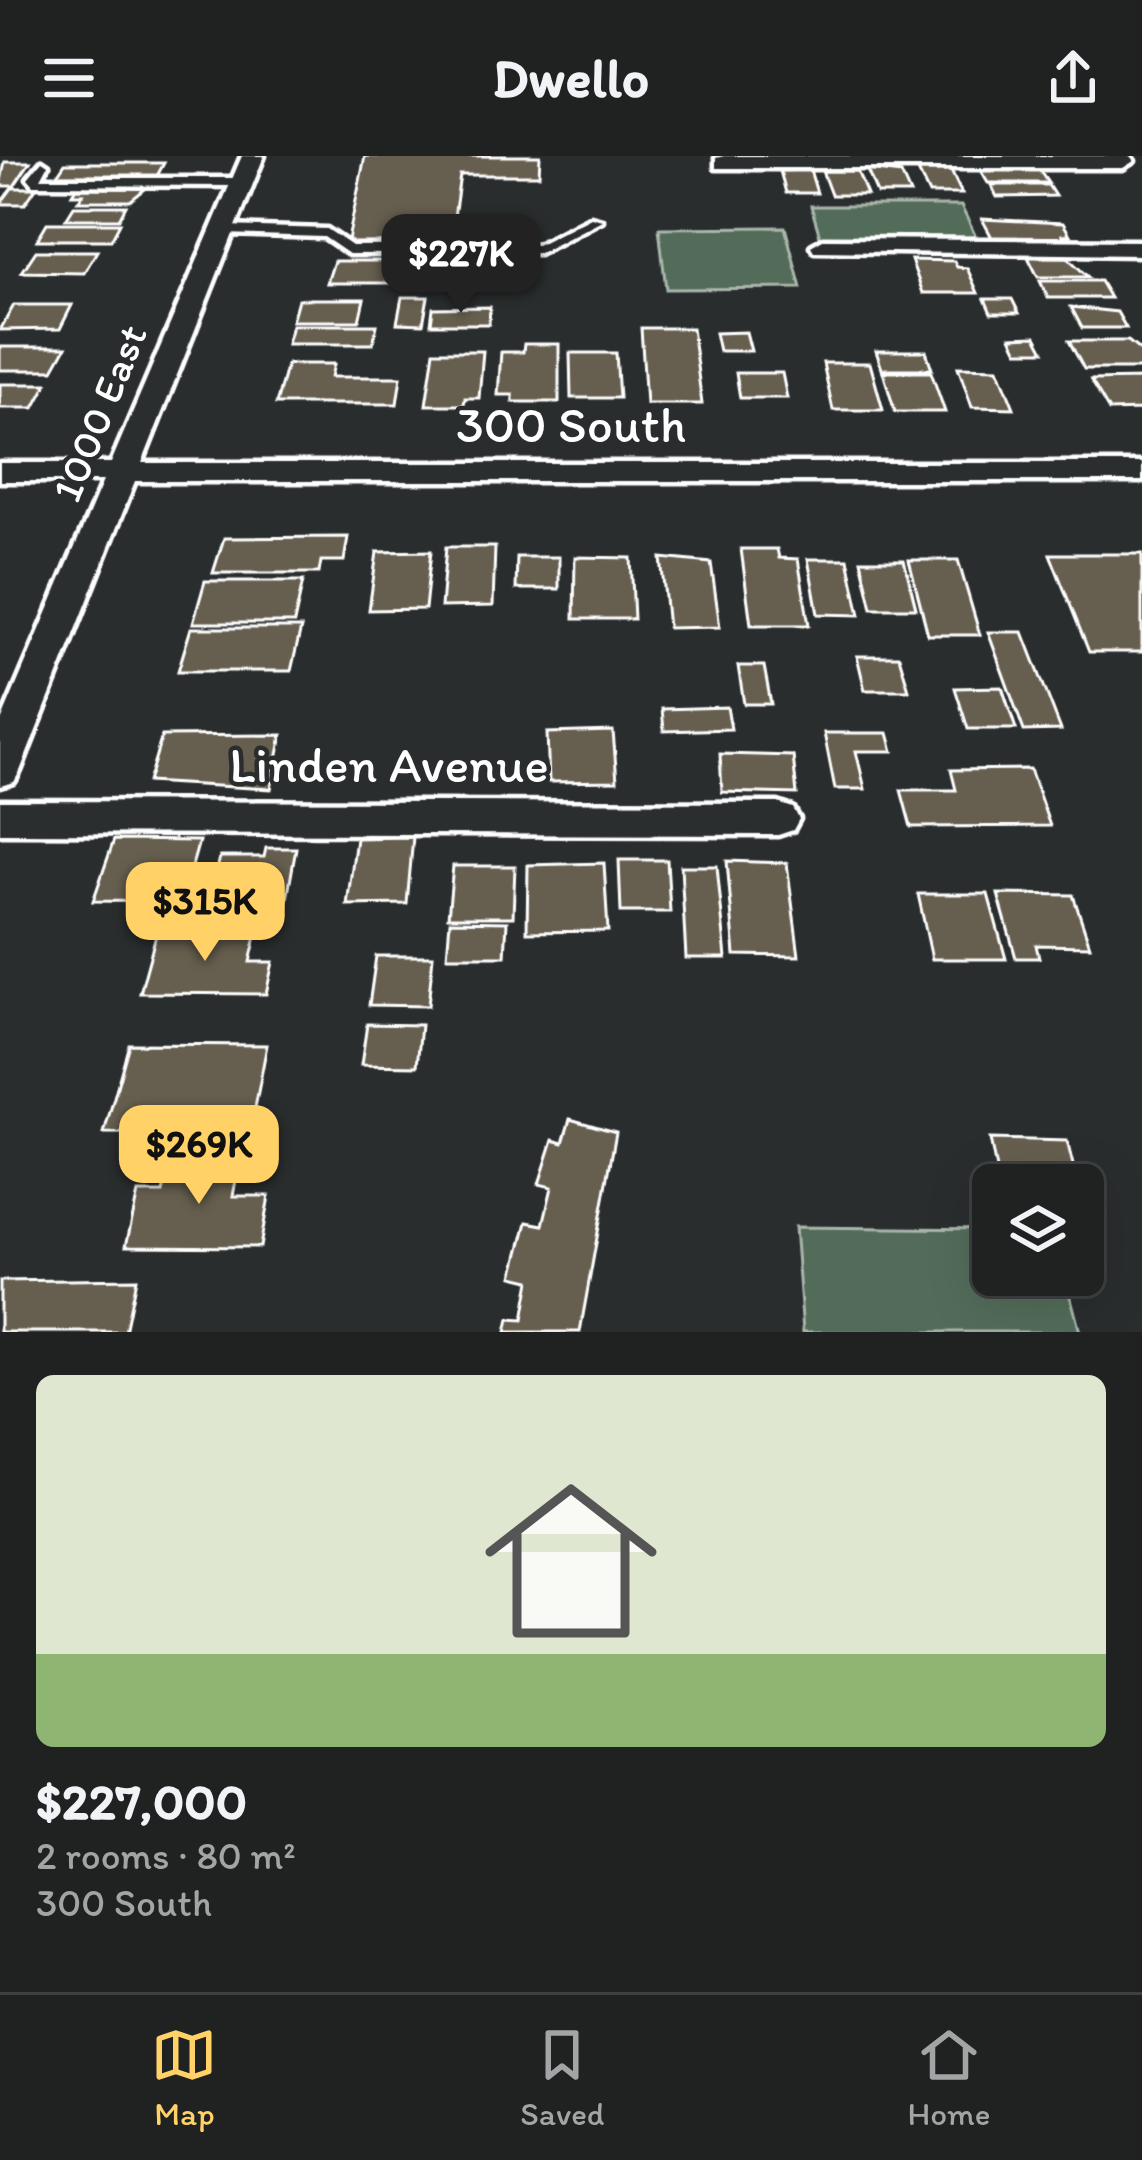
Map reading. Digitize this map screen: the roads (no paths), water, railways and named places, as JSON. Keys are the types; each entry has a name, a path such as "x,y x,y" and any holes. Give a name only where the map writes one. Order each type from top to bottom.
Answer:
{"street":[{"path":"724,163 1121,158 1142,188"},
{"name":"1000 East","path":"0,771 248,169"},
{"path":"824,246 1142,248"},
{"name":"300 South","path":"0,472 1142,472"},
{"name":"Linden Avenue","path":"0,817 778,819"}],"lane":[{"path":"42,165 34,178 38,182 248,169"},
{"path":"223,230 327,233 349,250 539,249 596,220"}]}
